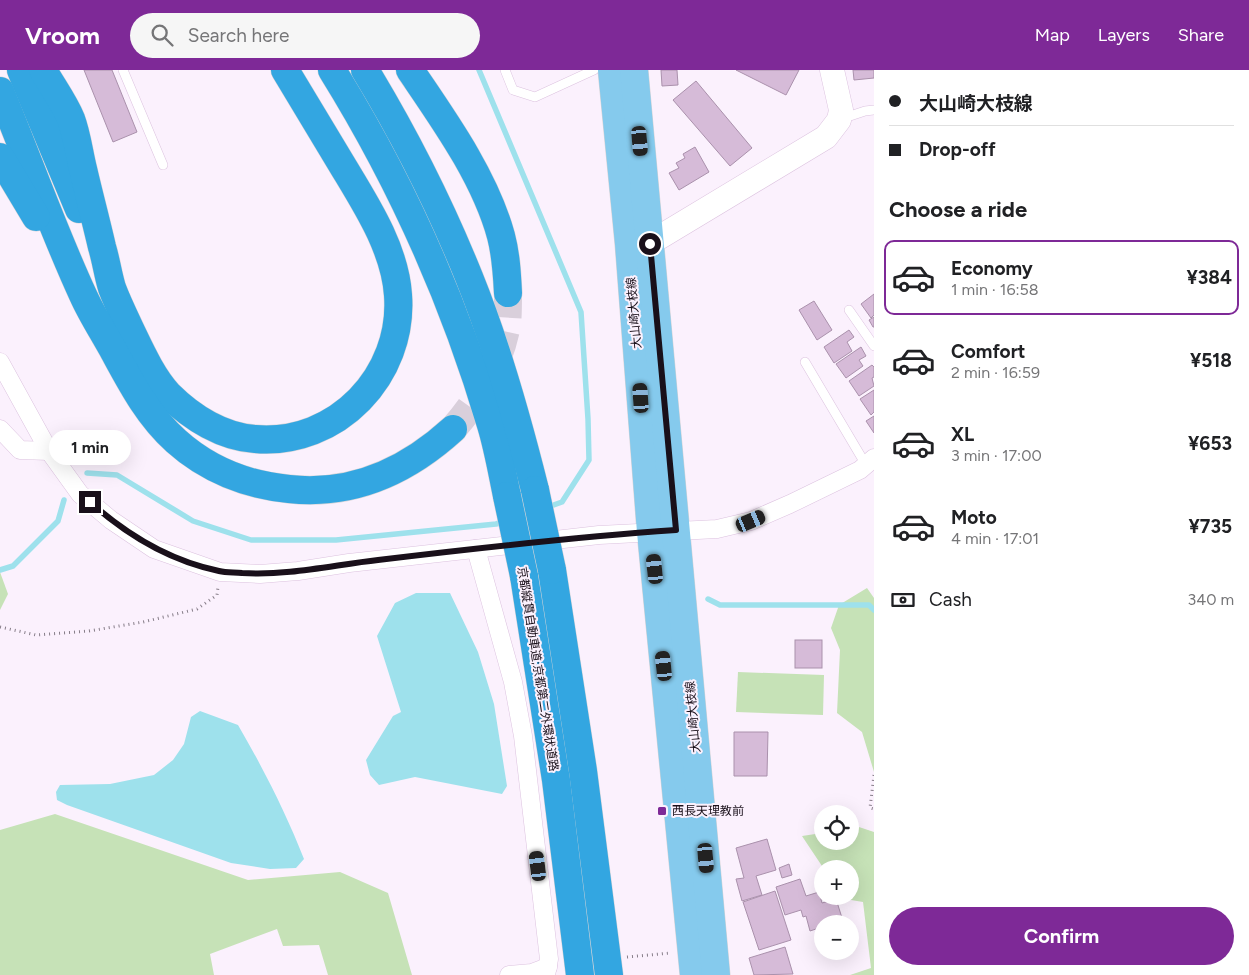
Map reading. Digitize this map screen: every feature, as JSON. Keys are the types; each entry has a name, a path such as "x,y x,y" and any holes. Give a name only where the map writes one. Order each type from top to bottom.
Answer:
{"highway":[{"path":"21,70 138,346 151,370 168,394 187,412 209,426 232,435 256,439 281,438 308,432 332,422 354,406 371,388 384,368 394,343 398,318 398,294 394,269 374,220 285,70"},
{"path":"43,70 70,119 113,288"},
{"name":"京都縦貫自動車道;京都第二外環状道路","path":"332,70 375,142 410,212 444,287 492,427 524,576 556,780 580,975"},
{"path":"365,70 399,128 470,277 517,419 552,570 616,966"},
{"path":"410,70 460,147 492,208 507,264 508,293"},
{"path":"0,91 56,234 83,296"},
{"path":"0,157 144,403 159,424 176,442 220,471 246,481 275,488 303,491 333,489 360,484 386,475 411,462 433,447 453,429"}],"main road":[{"name":"大山崎大枝線","path":"612,70 639,244"},
{"name":"大山崎大枝線","path":"634,70 639,244 664,531 694,975"},
{"name":"大山崎大枝線","path":"664,531 716,975"}],"street":[{"path":"639,244 826,137 839,120 840,102 832,70"},
{"path":"0,362 49,451 80,494 110,520 154,549 220,572 260,574 298,571 599,535 717,529 751,521 860,470 870,461"},
{"path":"0,429 20,450 49,451"},
{"path":"476,549 515,691 523,736 549,958 547,971 509,975"}],"lane":[{"path":"122,70 163,165"},
{"path":"505,70 513,90 535,97 594,70"},
{"path":"839,120 865,111 874,110"},
{"path":"849,310 874,346"},
{"path":"806,362 870,461"}],"path":[{"path":"0,627 36,635 89,631 143,622 197,609 217,595 220,572"},
{"path":"872,808 874,775"},
{"path":"616,966 674,952"}],"green space":[{"path":"0,572 8,594 0,610"},
{"path":"867,588 874,598 874,772 862,732 837,713 840,650 831,628 839,605"},
{"path":"738,672 824,675 823,715 736,712"},
{"path":"55,814 248,880 340,872 388,893 412,975 328,975 319,945 283,946 277,929 210,954 214,975 0,975 0,830"},
{"path":"859,827 874,832 874,975 850,975 871,968 863,902 859,901 859,860 818,860 802,836 814,834 814,850 859,850"}],"water":[{"path":"416,593 450,593 478,652 494,704 507,786 502,794 415,777 379,785 370,775 366,760 393,716 401,712 377,636 395,603"},
{"path":"200,711 238,725 274,791 304,859 296,868 270,869 231,863 57,800 56,792 60,785 110,784 154,775 173,760 184,744 191,717"}],"building":[{"path":"84,70 112,70 137,132 113,142"},
{"path":"661,70 677,70 678,85 662,86"},
{"path":"736,70 799,70 786,95"},
{"path":"853,70 874,70 874,78 854,80"},
{"path":"696,81 752,148 730,166 673,100"},
{"path":"695,147 709,172 679,190 669,173 679,168 676,163 685,158 683,154"},
{"path":"874,294 874,315 871,318 861,304"},
{"path":"814,301 832,330 817,340 799,310"},
{"path":"874,317 874,327 873,327 869,320"},
{"path":"849,330 854,337 847,342 852,351 834,363 824,347"},
{"path":"861,347 866,356 859,360 863,366 846,378 836,364"},
{"path":"872,365 874,367 874,377 872,378 874,386 859,396 849,381"},
{"path":"874,390 874,412 871,415 860,399"},
{"path":"874,416 874,433 866,421"},
{"path":"795,640 822,640 822,668 795,668"},
{"path":"734,732 768,732 767,776 734,776"},
{"path":"767,839 776,870 756,876 762,895 742,901 736,879 744,878 736,848"},
{"path":"789,864 792,875 782,878 779,868"},
{"path":"800,879 806,896 814,894 814,905 838,905 841,915 814,915 814,930 810,931 806,916 803,917 801,910 785,915 776,887"},
{"path":"775,891 791,940 759,950 743,902"},
{"path":"785,947 793,974 754,975 749,958"}],"waterway":[{"path":"479,70 581,312 589,460 562,502 545,508"},
{"path":"87,473 117,475 193,521 251,540 336,540 496,524 506,521"},
{"path":"0,570 13,566 58,521 64,500"},
{"path":"708,599 720,605 869,605 874,610"}],"tunnel":[{"path":"453,429 480,393 494,367 507,324 508,293"}],"place":[{"name":"西長天理教前","path":"662,811"}],"route":[{"path":"90,502 110,520 154,549 220,572 260,574 599,535 676,530 650,244"}]}
